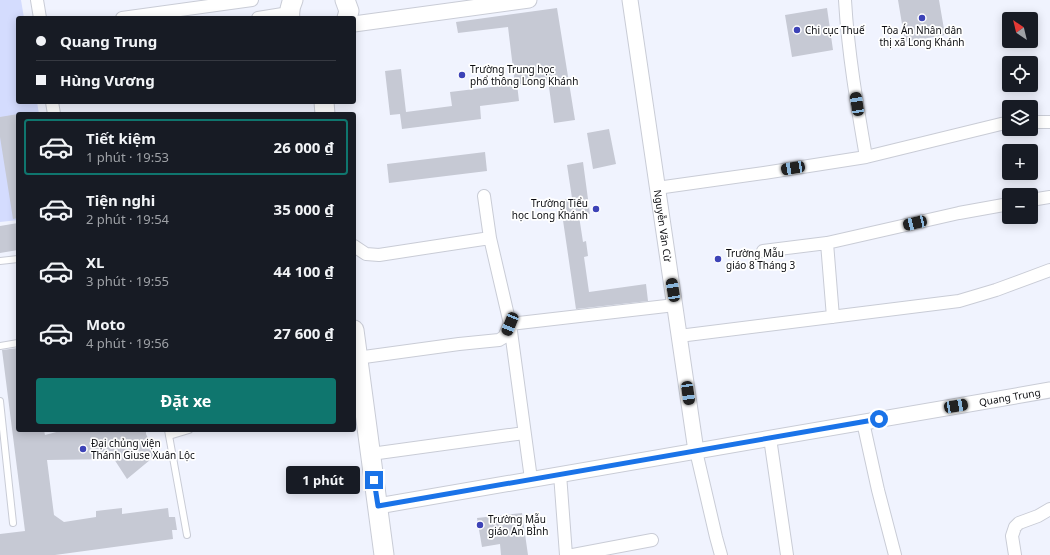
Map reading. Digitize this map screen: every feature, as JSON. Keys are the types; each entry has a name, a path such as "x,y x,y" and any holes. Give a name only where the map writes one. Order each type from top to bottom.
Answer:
{"main road":[{"path":"346,0 349,12 348,16"},
{"path":"356,344 362,407 378,506 384,555"}],"street":[{"path":"38,0 40,16"},
{"path":"136,16 252,0"},
{"path":"356,24 529,0"},
{"name":"Nguyễn Văn Cừ","path":"630,0 696,451"},
{"path":"845,0 846,23 855,91 866,157"},
{"path":"266,16 291,10"},
{"path":"1038,122 1050,122"},
{"path":"657,188 866,157 1002,124"},
{"path":"484,196 490,238 510,324 531,480"},
{"path":"1038,199 1050,197"},
{"path":"763,251 827,243 959,213 1002,205"},
{"path":"356,247 366,254 379,255 490,238"},
{"path":"827,243 833,317"},
{"path":"679,336 959,301 996,290 1050,270"},
{"path":"510,324 675,305"},
{"path":"358,357 499,340 504,337 510,324"},
{"name":"Quang Trung","path":"378,506 1050,390"},
{"path":"863,422 878,490 895,555"},
{"path":"370,454 524,433"},
{"path":"770,438 787,555"},
{"path":"696,451 721,555"},
{"path":"560,474 566,555"},
{"path":"1015,555 1012,536 1014,527 1019,523 1038,516 1050,509"},
{"path":"573,555 652,540"}],"lane":[{"path":"0,261 16,259"},
{"path":"0,346 16,343"},
{"path":"0,401 13,523"},
{"path":"169,433 187,535"}],"shaded area":[{"path":"0,0 21,0 24,16 16,16 16,104 37,104 39,112 16,112 16,220 0,222"}],"building":[{"name":"Tòa Án Nhân dân thị xã Long Khánh","path":"898,0 939,0 945,35 905,42"},
{"path":"557,8 575,120 554,123 548,80 515,85 508,27 458,33 456,22"},
{"path":"827,8 833,50 792,57 785,15"},
{"path":"401,69 406,112 452,106 450,92 517,84 519,101 480,106 481,119 402,129 400,114 390,115 385,71"},
{"path":"16,114 16,218 13,219 0,137 0,117"},
{"path":"609,129 616,164 593,169 587,133"},
{"path":"485,152 487,171 389,183 387,164"},
{"path":"583,162 590,214 579,216 583,242 586,241 588,256 584,257 589,292 646,284 648,301 576,309 560,200 572,198 567,165"},
{"path":"16,223 16,250 0,253 0,226"},
{"name":"Đại chủng viện Thánh Giuse Xuân Lộc","path":"16,348 16,432 44,432 45,435 56,432 146,432 156,455 127,479 114,459 47,460 54,515 64,522 96,517 96,511 122,508 122,514 168,508 169,517 175,517 177,530 172,530 173,539 55,555 0,555 0,534 25,531 2,350"},
{"path":"522,513 528,555 501,555 500,544 482,547 477,518"}],"place":[{"name":"Tòa Án Nhân dân thị xã Long Khánh","path":"922,18"},
{"name":"Chi cục Thuế","path":"797,30"},
{"name":"Trường Trung học phổ thông Long Khánh","path":"462,75"},
{"name":"Trường Tiểu học Long Khánh","path":"596,209"},
{"name":"Trường Mẫu giáo 8 Tháng 3","path":"718,259"},
{"name":"Đại chủng viện Thánh Giuse Xuân Lộc","path":"83,449"},
{"name":"Trường Mẫu giáo An BÌnh","path":"480,525"}],"route":[{"path":"374,480 378,506 879,419"}]}
